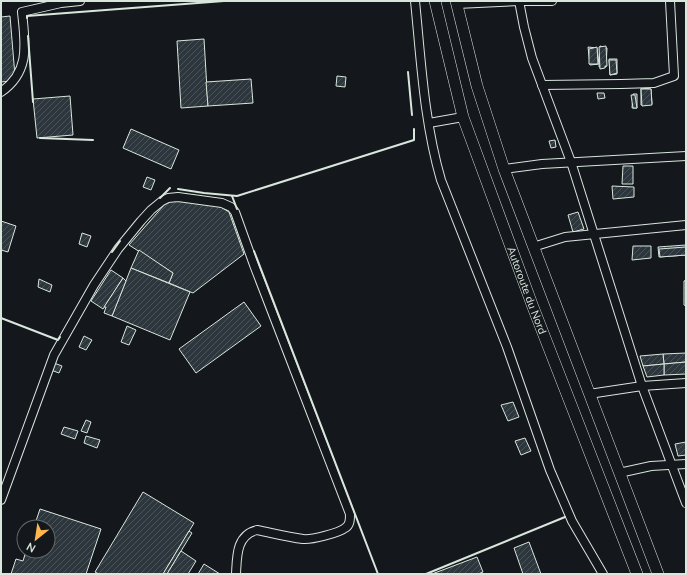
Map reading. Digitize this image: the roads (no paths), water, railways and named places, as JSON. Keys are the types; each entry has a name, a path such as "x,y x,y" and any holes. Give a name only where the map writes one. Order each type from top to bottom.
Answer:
{"highway":[{"name":"Autoroute du Nord","path":"435,1 463,117 533,307 637,574"},
{"name":"Autoroute du Nord","path":"457,3 477,86 504,169 658,574"}],"street":[{"path":"1,92 18,76 24,58 22,12 61,2 80,1"},
{"path":"415,1 424,94 435,160 440,180 507,347 550,470 572,521 603,574"},
{"path":"519,1 532,58 594,233 642,386 686,503"},
{"path":"457,3 552,1"},
{"path":"542,85 654,82 674,76 670,1"},
{"path":"429,122 463,117"},
{"path":"504,169 570,162 686,156"},
{"path":"1,500 54,355 94,285 118,249 151,210 168,198 178,197 222,202 231,207 235,212 350,514 349,524 344,529 331,534 305,539 257,530 249,532 242,539 238,549 236,574"},
{"path":"533,247 565,237 686,225"},
{"path":"589,394 642,386 686,383"},
{"path":"619,473 651,466 686,464"}]}
